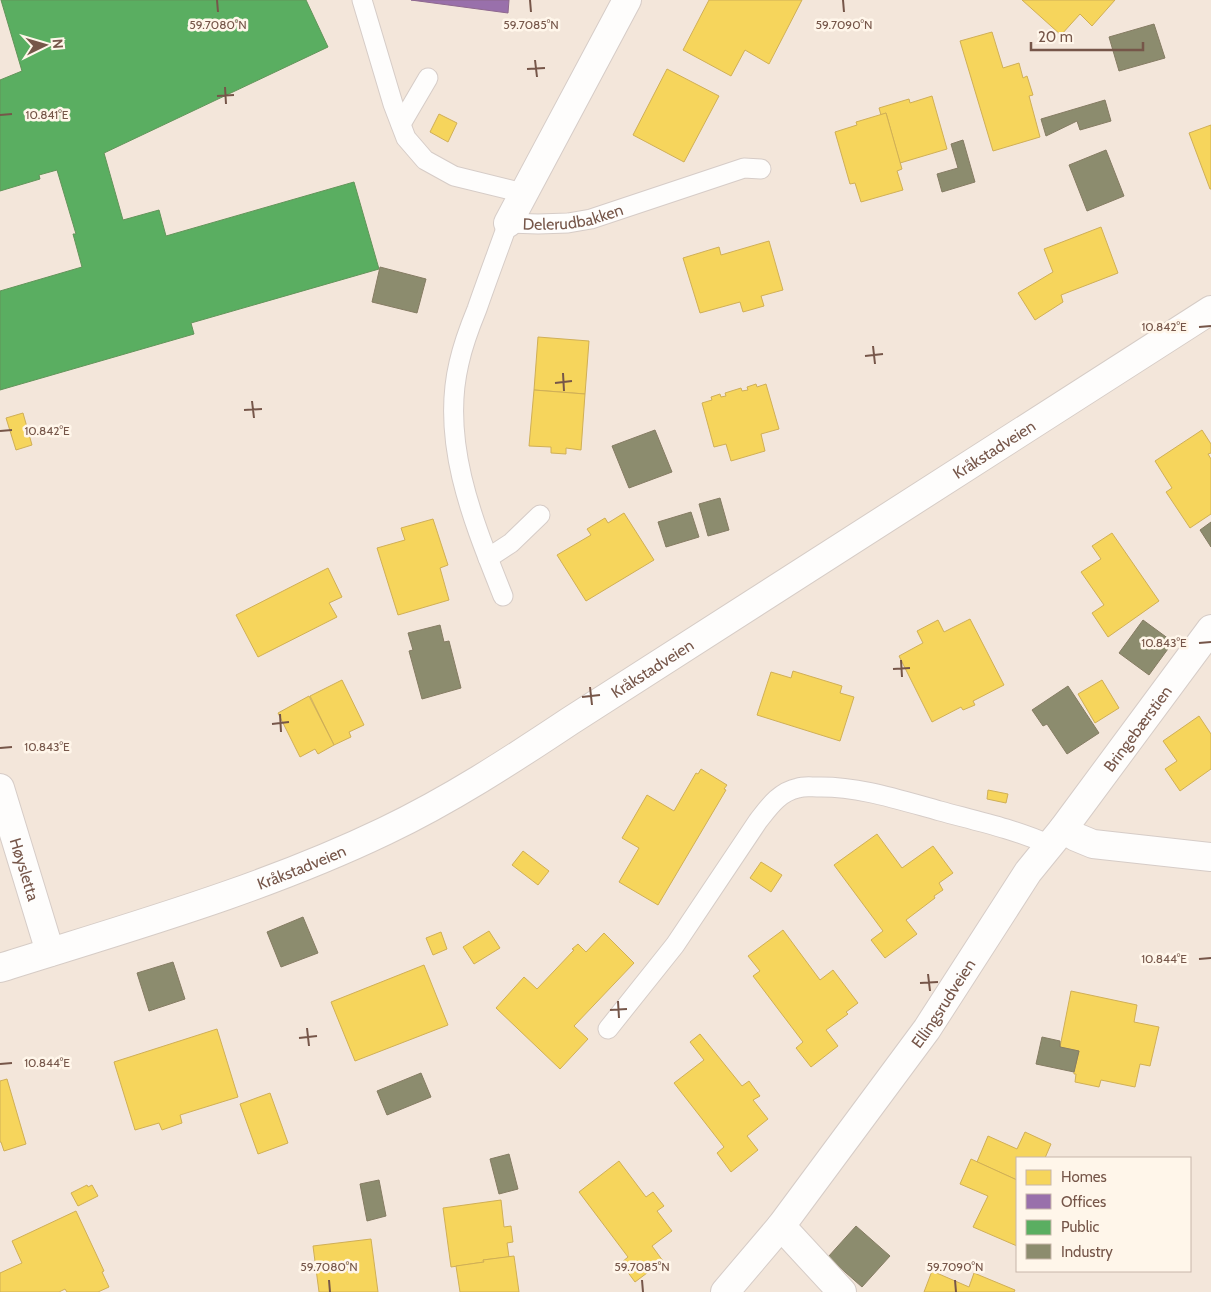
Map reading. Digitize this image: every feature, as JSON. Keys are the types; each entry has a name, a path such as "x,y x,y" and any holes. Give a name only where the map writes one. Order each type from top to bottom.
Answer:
{"street":[{"name":"Delerudbakken","path":"508,223 627,0"},
{"name":"Kråkstadveien","path":"0,968 204,904 275,878 360,842 435,805 534,745 1211,310"},
{"name":"Bringebærstien","path":"1056,837 1211,629"},
{"name":"Høysletta","path":"0,788 50,952"},
{"path":"1056,837 1076,838 1093,844 1211,857"},
{"name":"Ellingsrudveien","path":"725,1292 781,1226 927,1030 1028,872 1056,837"},
{"path":"781,1226 842,1292"}],"lane":[{"path":"362,0 406,138 425,160 454,176 523,193"},
{"path":"401,124 428,78"},
{"name":"Delerudbakken","path":"508,223 568,223 591,219 744,168 761,168"},
{"path":"503,596 472,515 460,470 455,438 454,390 459,362 467,336 508,223"},
{"path":"488,558 511,543 540,515"},
{"path":"608,1029 675,945 772,802 785,792 799,787 842,787 1009,829 1029,836 1056,837"}],"shaded area":[{"path":"0,0 1211,0 1211,1292 0,1292"}],"building: Homes":[{"path":"709,0 802,0 769,64 745,50 731,76 683,50"},
{"path":"1022,0 1115,0 1092,26 1080,14 1061,35"},
{"path":"992,32 1003,68 1019,63 1023,78 1027,76 1033,95 1029,96 1040,137 993,151 960,41"},
{"path":"667,69 719,96 684,162 633,135"},
{"path":"932,96 947,149 900,163 886,113 881,115 879,108 909,99 910,103"},
{"path":"886,113 902,169 897,171 903,190 861,202 855,183 850,184 835,132 857,125 856,122"},
{"path":"439,114 457,123 448,142 430,132"},
{"path":"1211,125 1211,189 1210,189 1189,133"},
{"path":"1101,227 1118,273 1061,295 1063,302 1035,320 1018,293 1053,272 1044,249"},
{"path":"769,241 783,290 761,296 764,306 743,312 740,302 700,313 683,258 719,247 721,255"},
{"path":"538,337 589,341 585,394 534,390"},
{"path":"756,384 757,387 766,384 779,429 761,434 765,451 731,461 726,444 714,447 702,403 712,400 711,397 720,394 721,397 726,396 725,393 741,388 742,391 748,390 747,387"},
{"path":"534,390 585,394 581,450 566,448 566,454 551,453 551,447 529,446"},
{"path":"23,413 32,445 16,450 6,418"},
{"path":"1202,430 1211,444 1211,453 1208,454 1211,459 1211,514 1190,528 1166,492 1172,488 1155,461"},
{"path":"624,513 654,560 586,601 557,555 591,535 587,529 605,518 608,523"},
{"path":"433,519 448,565 440,568 449,600 398,615 377,548 405,540 401,528"},
{"path":"1112,533 1159,601 1108,637 1092,613 1104,605 1081,572 1101,559 1092,546"},
{"path":"328,568 342,597 329,603 337,617 258,657 236,615"},
{"path":"970,619 1004,685 973,701 975,705 963,710 961,707 932,722 899,656 923,643 917,631 938,620 944,632"},
{"path":"793,671 842,686 840,693 854,697 840,741 757,715 771,672 791,678"},
{"path":"342,680 364,725 349,732 351,737 334,745 310,696"},
{"path":"1102,680 1119,708 1095,723 1078,694"},
{"path":"309,696 334,745 318,754 315,749 300,757 278,713"},
{"path":"1199,716 1211,734 1211,769 1180,791 1165,769 1177,761 1163,741"},
{"path":"701,769 727,785 724,789 726,790 658,905 619,882 639,848 622,838 647,795 674,811 696,773 698,774"},
{"path":"988,790 1008,794 1006,803 987,799"},
{"path":"877,834 902,868 933,846 953,873 939,883 943,890 934,896 935,898 906,920 917,934 885,958 871,940 883,931 834,865"},
{"path":"523,851 549,871 538,885 512,865"},
{"path":"761,862 782,875 771,892 750,878"},
{"path":"783,930 820,980 833,970 858,1003 846,1012 848,1014 826,1030 838,1046 811,1067 796,1048 803,1042 753,976 760,971 748,956"},
{"path":"489,931 500,948 474,964 463,947"},
{"path":"441,932 447,949 433,955 426,938"},
{"path":"604,933 634,963 574,1026 588,1039 560,1069 496,1008 524,977 537,989 574,950 572,949 578,944 586,952"},
{"path":"424,965 448,1025 355,1061 331,1002"},
{"path":"1071,991 1137,1005 1134,1022 1159,1027 1150,1066 1140,1064 1135,1087 1101,1080 1099,1087 1075,1082 1076,1074 1074,1072 1079,1051 1060,1047"},
{"path":"217,1029 238,1097 180,1115 182,1123 162,1130 159,1123 135,1130 114,1062"},
{"path":"700,1034 742,1086 749,1081 760,1096 753,1100 768,1119 747,1136 758,1150 731,1172 717,1153 724,1147 674,1083 704,1060 690,1042"},
{"path":"7,1079 26,1144 4,1151 0,1142 0,1081"},
{"path":"270,1093 288,1143 258,1154 240,1104"},
{"path":"1025,1132 1051,1144 1045,1157 1016,1157 1016,1180 977,1162 988,1136 1017,1149"},
{"path":"971,1159 1016,1180 1016,1246 973,1227 988,1196 960,1184"},
{"path":"619,1161 646,1197 653,1192 664,1206 657,1211 672,1231 652,1246 663,1261 635,1282 621,1263 628,1257 579,1192"},
{"path":"87,1185 88,1187 92,1185 98,1196 78,1206 71,1193"},
{"path":"501,1200 504,1227 511,1226 513,1242 507,1243 509,1257 451,1267 443,1208"},
{"path":"76,1211 104,1271 102,1272 109,1287 98,1292 67,1292 65,1289 59,1292 0,1292 0,1273 22,1263 12,1241"},
{"path":"371,1239 378,1292 319,1292 313,1246"},
{"path":"514,1256 519,1292 460,1292 456,1266"},
{"path":"932,1271 969,1287 974,1273 1015,1290 1014,1292 924,1292"}],"building: Offices":[{"path":"411,0 509,0 508,13"}],"building: Public":[{"path":"1,0 306,0 328,47 104,153 123,220 159,210 166,236 354,182 379,269 191,323 194,334 0,390 0,291 82,267 73,234 76,234 57,170 39,175 40,179 0,191 0,80 22,71"}],"building: Industry":[{"path":"1154,24 1165,58 1119,71 1109,37"},
{"path":"1105,100 1111,121 1080,130 1077,121 1046,136 1041,119"},
{"path":"963,140 975,182 942,192 937,174 958,168 951,144"},
{"path":"1106,150 1124,196 1087,211 1069,165"},
{"path":"380,267 426,279 417,313 372,302"},
{"path":"655,430 672,472 629,488 612,446"},
{"path":"720,498 729,530 708,536 699,504"},
{"path":"691,512 699,537 666,547 658,522"},
{"path":"1211,522 1211,547 1200,530"},
{"path":"1143,620 1173,642 1149,675 1119,653"},
{"path":"440,625 444,642 449,641 461,688 422,699 409,651 413,650 408,633"},
{"path":"1068,686 1099,733 1067,754 1047,724 1043,726 1032,710"},
{"path":"303,917 318,953 281,967 267,932"},
{"path":"173,962 185,999 149,1011 137,973"},
{"path":"1042,1037 1060,1041 1060,1047 1079,1051 1074,1072 1036,1064"},
{"path":"421,1073 431,1097 387,1115 377,1091"},
{"path":"509,1154 518,1189 499,1194 490,1159"},
{"path":"379,1180 386,1216 367,1221 360,1184"},
{"path":"856,1226 890,1256 862,1287 828,1257"}]}
